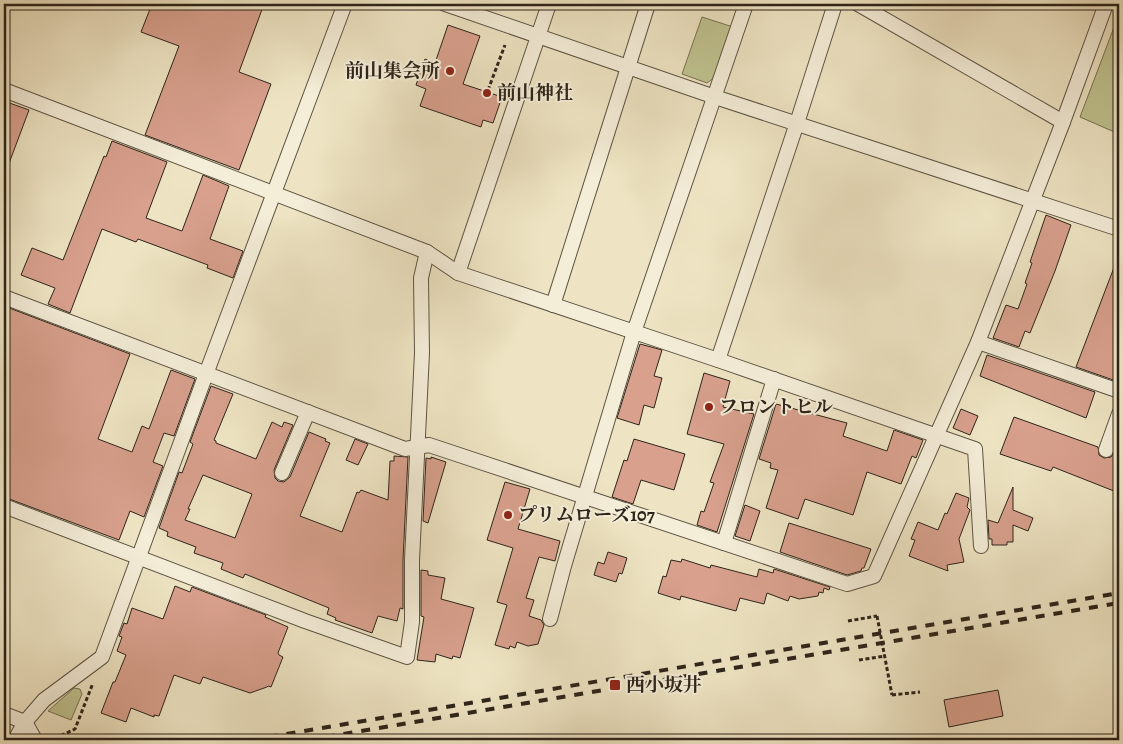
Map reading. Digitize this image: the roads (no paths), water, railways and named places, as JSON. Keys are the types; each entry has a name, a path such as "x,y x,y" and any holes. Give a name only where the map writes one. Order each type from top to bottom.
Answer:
{"street":[{"path":"458,273 549,4"},
{"path":"553,305 648,4"},
{"path":"550,619 634,332 746,4"},
{"path":"718,360 797,123 834,4"},
{"path":"858,4 1063,122"},
{"path":"4,297 405,449 429,445 847,584 874,576 937,435 978,342 1063,122 1106,4"},
{"path":"15,740 25,722 44,700 102,657 274,192 339,5"},
{"path":"454,5 715,97 1119,229"},
{"path":"4,90 427,252 458,273 975,449 981,546"},
{"path":"4,506 407,657 412,622 412,560 422,353 422,278 427,252"},
{"path":"978,342 1119,391"},
{"path":"724,543 774,379"},
{"path":"282,473 308,412"},
{"path":"1106,450 1119,414"},
{"path":"4,714 25,722 35,740"}],"railway":[{"path":"251,740 1119,593"},
{"path":"308,740 1119,603"}],"place":[{"name":"前山集会所","path":"450,71"},
{"name":"前山神社","path":"487,93"},
{"name":"フロントヒル","path":"709,407"},
{"name":"プリムローズ107","path":"508,515"},
{"name":"西小坂井","path":"615,685"}]}
